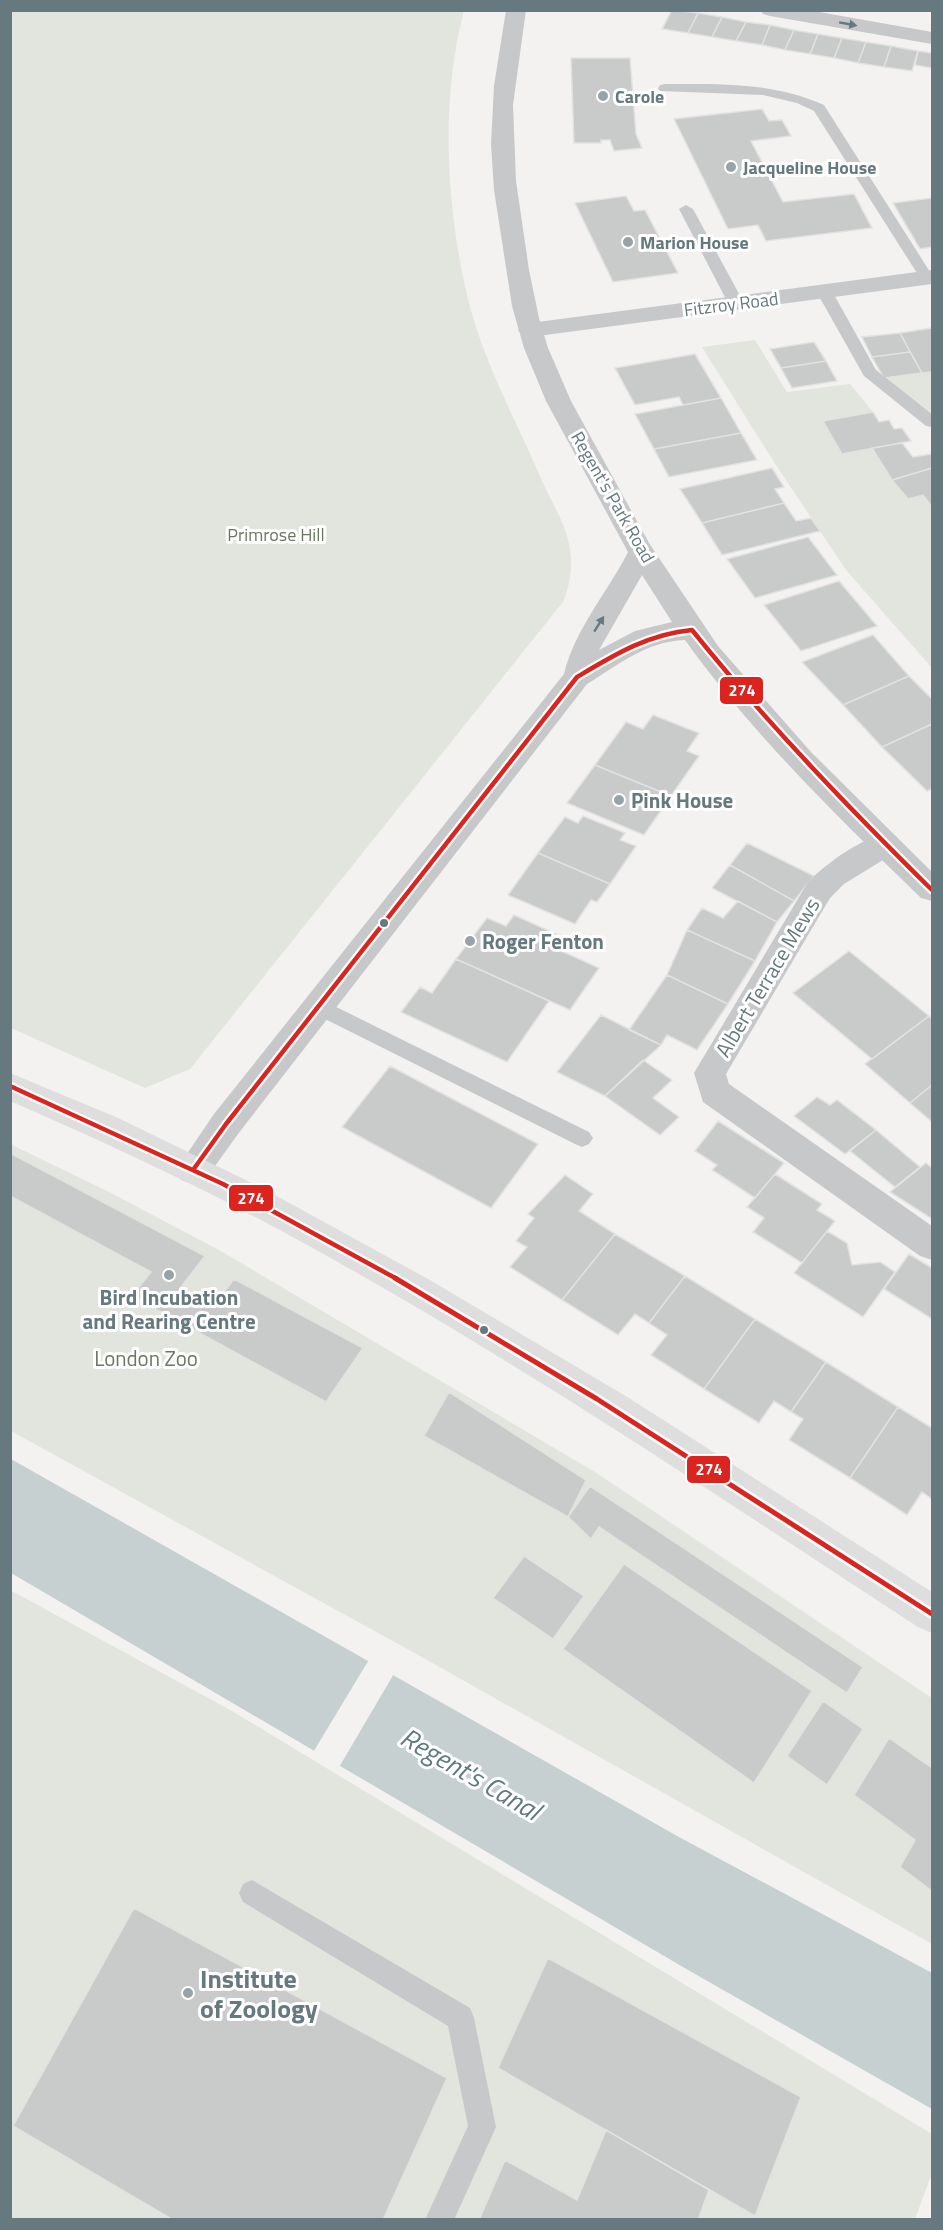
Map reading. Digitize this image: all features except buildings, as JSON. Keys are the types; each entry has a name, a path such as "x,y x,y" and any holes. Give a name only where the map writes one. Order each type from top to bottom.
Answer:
{"main road":[{"path":"10,1086 193,1170 308,1229 494,1335 616,1410 933,1614"}],"street":[{"name":"Regent's Park Road","path":"516,10 502,100 502,163 518,280 530,330 582,448 613,505 692,630 727,676 781,737 933,890"},
{"path":"770,10 933,38"},
{"name":"Fitzroy Road","path":"530,330 930,278"},
{"path":"577,677 579,661 595,630 626,584 642,550"},
{"path":"193,1170 318,1006 577,677 653,633 667,630 692,630"},
{"name":"Albert Terrace Mews","path":"885,844 833,876 819,890 710,1073 715,1092 933,1245"}],"lane":[{"path":"665,88 742,90 775,94 811,103 819,108 930,278"},
{"path":"686,209 736,303"},
{"path":"824,291 870,373 933,422"},
{"path":"318,1006 582,1138"},
{"path":"252,1893 460,2018 482,2127 439,2220"}],"green space":[{"name":"Primrose Hill","path":"11,10 464,11 452,78 449,148 454,219 465,286 488,361 561,520 570,551 571,566 568,588 563,602 190,1069 145,1088 11,1028"},
{"path":"755,340 787,392 850,384 873,412 823,421 842,453 872,448 907,499 923,495 932,507 932,668 846,570 772,459 702,347"},
{"path":"932,372 932,413 884,378"},
{"name":"London Zoo","path":"10,1144 109,1192 219,1250 595,1472 932,1698 932,1944 420,1656 11,1431"},
{"path":"10,1590 232,1711 932,2134 932,2173 915,2219 11,2219"}],"water":[{"name":"Regent's Canal","path":"11,1459 679,1837 932,1973 932,2109 688,1970 11,1573"}],"pier":[{"path":"370,1658 395,1672 338,1769 312,1754"}],"transit line":[{"name":"274","path":"193,1170 226,1124 577,677 646,640 660,635 692,630 807,764 932,890"},
{"name":"274","path":"10,1086 133,1141 253,1199 427,1296 597,1399 932,1614"}],"place":[{"name":"Carole","path":"603,96"},
{"name":"Jacqueline House","path":"731,167"},
{"name":"Marion House","path":"628,242"},
{"name":"Pink House","path":"619,800"},
{"name":"Roger Fenton","path":"470,941"},
{"name":"Bird Incubation and Rearing Centre","path":"169,1275"},
{"name":"Institute of Zoology","path":"188,1993"}]}
